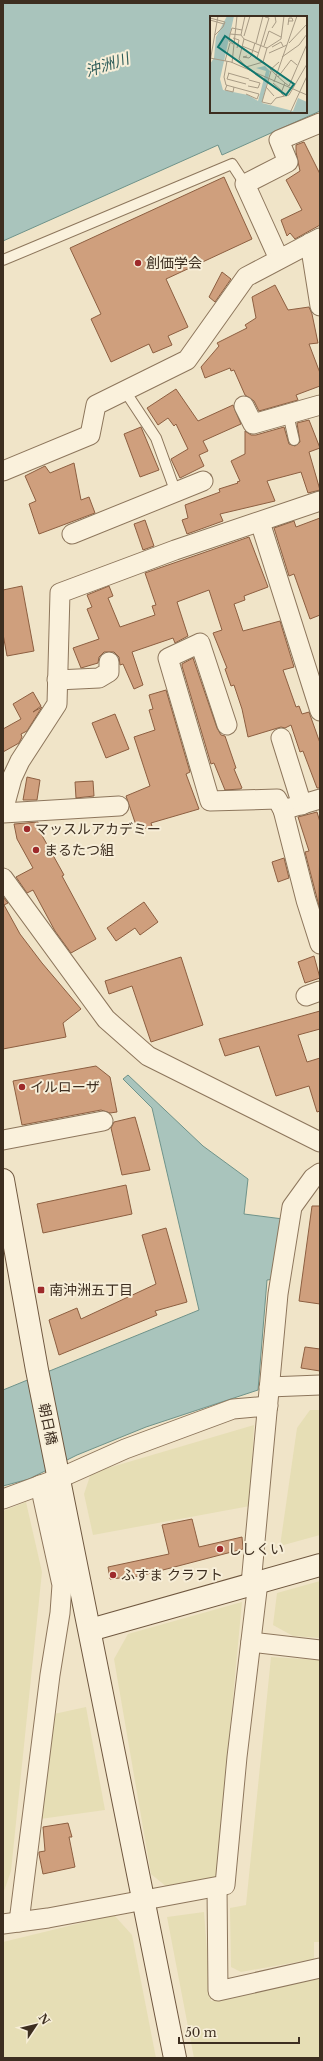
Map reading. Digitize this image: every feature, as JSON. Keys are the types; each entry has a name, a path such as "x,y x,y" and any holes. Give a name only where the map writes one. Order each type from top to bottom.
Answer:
{"street":[{"path":"279,259 245,184 288,162 279,140 320,123"},
{"path":"3,471 90,435 96,405 187,360 246,277 315,240 319,296"},
{"path":"244,406 253,424 320,405"},
{"path":"72,534 203,481"},
{"path":"119,806 3,812 12,778 20,761 57,704 60,593 175,550 320,501"},
{"path":"260,522 320,711"},
{"path":"227,725 200,643 168,658 210,801 277,799 283,810 313,898 320,944"},
{"path":"57,680 99,678 109,672 109,662"},
{"path":"281,738 302,805"},
{"path":"283,810 320,799"},
{"path":"3,878 106,1018 148,1056 320,1142"},
{"path":"3,1140 103,1121"},
{"path":"50,1481 62,1585 60,1613 11,1923 143,1901 225,1885 237,1757 251,1642 268,1396 278,1294 292,1207 311,1194 313,1178 320,1173"},
{"name":"朝日橋","path":"3,1180 37,1370 50,1481 90,1630 175,2058"},
{"path":"3,1499 125,1449 268,1396 320,1385"},
{"path":"90,1630 320,1564"},
{"path":"251,1642 320,1650"},
{"path":"217,1887 218,1991 320,1968"}],"lane":[{"path":"3,260 232,164 245,184"},
{"path":"125,391 156,438 176,493"},
{"path":"288,414 294,440"}],"shaded area":[{"path":"310,1410 320,1410 320,1535 280,1546 297,1428"},
{"path":"254,1425 250,1506 93,1535 84,1494 91,1473"},
{"path":"26,1502 42,1572 11,1871 3,1894 3,1511"},
{"path":"320,1581 320,1638 293,1636 273,1625 277,1593"},
{"path":"242,1602 216,1879 167,1887 151,1874 114,1659 128,1634"},
{"path":"271,1657 320,1660 320,1942 314,1942 314,1959 241,1972 231,1967 230,1908 246,1905"},
{"path":"86,1707 105,1810 40,1819 54,1714"},
{"path":"204,1912 211,2001 320,1978 320,2058 194,2058 167,1917"},
{"path":"114,1915 132,1935 156,2058 3,2058 3,1942"}],"water":[{"name":"沖洲川","path":"3,3 320,3 320,111 222,155 218,145 3,241"},
{"path":"128,1075 203,1146 248,1179 244,1214 283,1219 276,1279 267,1280 258,1390 146,1427 77,1455 29,1479 3,1486 3,1390 199,1310 152,1108 123,1079"}],"building":[{"path":"304,142 320,174 320,225 295,239 290,233 287,236 281,220 302,210 286,180 300,171 296,145"},
{"name":"創価学会","path":"224,177 252,239 166,279 188,327 168,336 172,345 153,353 149,344 111,362 91,319 101,314 70,248"},
{"path":"222,272 231,279 215,302 209,297"},
{"path":"275,285 288,310 309,307 312,314 318,343 309,344 320,373 320,386 296,395 298,400 259,411 254,401 245,395 234,370 231,371 230,368 205,378 201,367 219,346 217,343 247,328 245,325 256,318 252,297"},
{"path":"176,389 198,421 233,405 241,424 203,441 208,451 199,455 204,466 180,478 171,459 188,449 176,424 174,426 168,418 158,425 147,408"},
{"path":"309,420 320,448 309,452 320,490 308,493 301,472 267,481 275,501 220,514 223,521 187,534 182,520 188,518 185,505 220,492 219,489 240,481 231,461 245,454 245,431 251,435 256,435 284,427 289,444 295,446 300,442 297,423"},
{"path":"141,427 159,470 140,477 124,434"},
{"path":"74,463 81,500 89,497 95,513 39,534 29,504 36,501 25,476 45,466 50,473"},
{"path":"320,518 320,615 310,619 294,574 289,576 274,528 294,521 296,527"},
{"path":"145,520 154,546 143,550 134,524"},
{"path":"249,537 268,587 244,596 245,600 234,604 243,631 280,621 294,667 283,670 296,707 299,706 302,714 309,712 320,743 320,788 317,788 303,751 300,752 291,725 285,728 281,727 248,737 242,709 234,685 231,686 225,669 227,668 213,633 222,630 209,590 177,602 188,636 175,643 173,638 132,652 143,685 134,689 123,664 120,665 119,657 114,652 104,652 99,657 98,663 81,668 73,648 99,639 87,609 92,607 87,595 109,586 113,596 108,598 120,627 155,615 152,606 156,605 145,573"},
{"path":"22,586 34,651 7,656 3,634 3,590"},
{"path":"193,658 217,728 221,735 225,736 236,768 234,769 242,788 240,789 225,790 214,763 211,764 182,666 182,664"},
{"path":"166,690 190,772 186,774 199,809 151,823 152,826 138,831 126,796 150,786 134,737 155,730 149,710 153,709 149,695"},
{"path":"33,692 41,706 33,712 42,707 27,731 21,734 22,737 19,743 3,752 3,729 21,719 13,704"},
{"path":"115,714 129,749 106,758 92,723"},
{"path":"27,777 40,780 37,800 23,800"},
{"path":"93,781 94,796 76,798 75,782"},
{"path":"317,812 320,822 319,906 305,852 309,851 298,817"},
{"path":"38,822 39,830 64,875 62,876 96,939 71,953 55,931 33,890 27,893 16,877 33,868 17,839 14,824"},
{"path":"284,858 289,878 278,882 272,862"},
{"path":"3,897 8,903 4,905 20,934 42,963 81,1009 63,1023 66,1037 3,1049"},
{"path":"144,902 158,922 140,935 135,928 116,941 107,928"},
{"path":"314,956 320,978 305,983 298,962"},
{"path":"181,957 203,1025 151,1042 132,986 109,994 105,981"},
{"path":"320,1011 320,1029 298,1035 307,1062 320,1058 320,1111 317,1112 309,1086 276,1096 259,1046 225,1056 219,1039"},
{"path":"96,1066 110,1077 117,1112 110,1113 101,1110 22,1125 13,1081"},
{"path":"135,1117 150,1170 122,1175 111,1128 114,1122"},
{"path":"126,1185 132,1214 43,1233 37,1204"},
{"path":"312,1206 320,1206 320,1304 299,1301"},
{"path":"166,1228 187,1302 155,1311 157,1315 59,1355 49,1320 77,1308 81,1319 156,1284 142,1235"},
{"path":"305,1347 320,1349 320,1371 301,1368"},
{"path":"192,1519 199,1547 242,1537 243,1549 140,1576 110,1579 108,1567 169,1554 162,1525"},
{"path":"68,1823 72,1837 69,1837 75,1867 43,1874 39,1852 45,1851 43,1827"}],"place":[{"name":"創価学会","path":"138,263"},
{"name":"マッスルアカデミー","path":"27,829"},
{"name":"まるたつ組","path":"36,850"},
{"name":"イルローザ","path":"22,1087"},
{"name":"南沖洲五丁目","path":"41,1290"},
{"name":"ししくい","path":"220,1549"},
{"name":"ふすま クラフト","path":"113,1575"}]}
